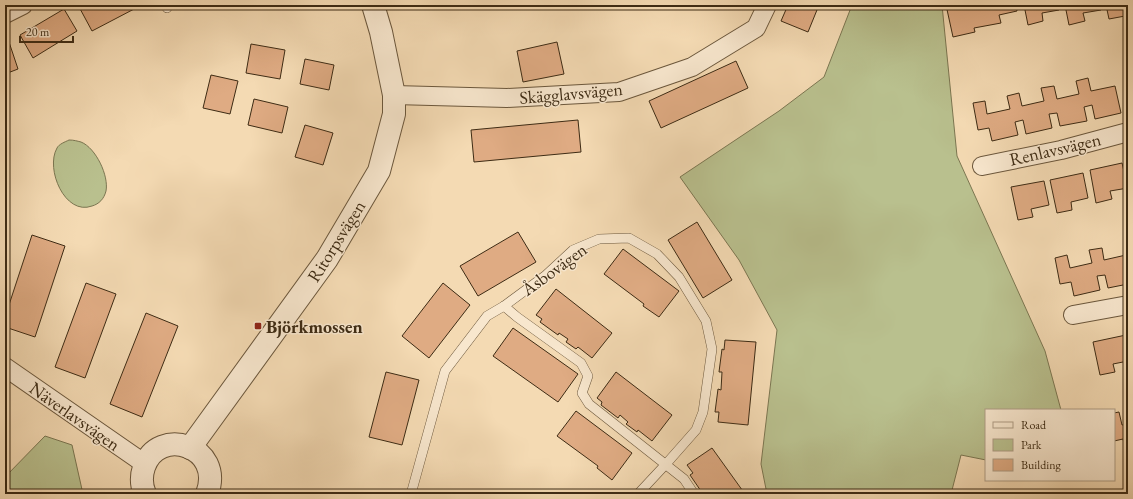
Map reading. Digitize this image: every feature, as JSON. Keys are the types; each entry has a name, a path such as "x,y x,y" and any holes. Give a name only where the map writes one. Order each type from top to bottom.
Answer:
{"street":[{"path":"5,14 23,5"},
{"name":"Ritorpsvägen","path":"190,448 327,259 379,171 394,114 394,95 381,32 373,5"},
{"name":"Skägglavsvägen","path":"394,95 507,98 619,92 692,68 756,28 767,5"},
{"name":"Renlavsvägen","path":"982,166 1062,150 1128,132"},
{"path":"1073,315 1128,305"},
{"name":"Näverlavsvägen","path":"5,367 145,464"},
{"path":"145,494 141,477 145,464 153,453 164,446 177,444 190,448 201,456 208,467 210,474 211,492"}],"lane":[{"name":"Åsbovägen","path":"411,494 445,371 487,316 504,306 546,275 574,250 599,238 629,238 657,254 679,277 706,321 712,349 704,412 696,430 638,494"},
{"path":"504,306 581,363 588,376 582,393 589,404 684,479 694,494"}],"green space":[{"path":"852,5 942,5 957,156 1045,351 1061,409 985,409 985,460 961,455 951,494 767,494 761,464 777,330 739,260 680,177 779,111 824,77"},
{"path":"69,140 74,140 87,145 96,156 103,170 106,191 103,199 95,205 82,207 73,204 66,198 60,189 56,178 54,157 57,148"},
{"path":"45,436 72,445 83,494 5,494 5,477"}],"building":[{"path":"78,5 134,5 136,8 92,31"},
{"path":"788,5 819,5 808,32 781,21"},
{"path":"946,5 1016,5 1017,11 999,15 1001,23 974,28 975,32 953,37"},
{"path":"1024,5 1058,5 1059,10 1042,13 1043,21 1028,25"},
{"path":"1065,5 1100,5 1101,10 1083,13 1085,21 1069,25"},
{"path":"1106,5 1128,5 1128,7 1123,8 1125,16 1109,19"},
{"path":"64,9 77,31 33,58 20,35"},
{"path":"5,36 7,36 18,69 5,74"},
{"path":"557,42 564,74 523,82 517,51"},
{"path":"251,44 285,50 280,79 246,73"},
{"path":"305,59 334,65 329,90 300,84"},
{"path":"736,61 748,88 661,128 649,101"},
{"path":"211,75 238,81 230,114 203,108"},
{"path":"1088,78 1091,91 1115,86 1121,113 1095,119 1092,105 1084,107 1087,121 1060,126 1057,113 1049,114 1052,128 1026,134 1023,120 1015,122 1018,135 992,141 989,128 978,130 973,103 985,101 987,114 1010,109 1007,96 1019,93 1022,106 1044,101 1041,88 1054,86 1057,99 1079,94 1076,81"},
{"path":"254,99 288,107 282,133 248,125"},
{"path":"578,120 581,152 474,162 471,130"},
{"path":"305,125 333,133 323,165 295,157"},
{"path":"1122,163 1128,188 1110,191 1112,199 1096,203 1090,170"},
{"path":"1083,173 1088,198 1071,202 1072,210 1057,213 1050,180"},
{"path":"1044,181 1049,205 1031,209 1033,217 1018,220 1011,187"},
{"path":"697,222 732,280 703,298 668,240"},
{"path":"518,232 536,262 478,296 460,266"},
{"path":"32,235 65,246 35,337 5,327 5,317"},
{"path":"1128,242 1128,284 1108,288 1105,275 1097,276 1100,290 1074,296 1071,282 1060,284 1055,258 1067,255 1070,268 1092,263 1089,250 1102,248 1104,260 1126,255 1124,243"},
{"path":"623,249 679,291 659,317 604,274"},
{"path":"86,283 116,294 85,378 55,367"},
{"path":"443,283 470,305 429,358 402,336"},
{"path":"556,289 612,333 592,358 578,347 576,349 566,342 568,339 559,333 558,335 540,322 542,319 536,315"},
{"path":"146,313 178,326 142,417 110,404"},
{"path":"513,328 578,374 558,402 493,356"},
{"path":"1126,335 1128,361 1113,364 1115,372 1100,375 1093,342"},
{"path":"725,340 756,342 748,425 718,422 719,412 715,412 718,389 721,390 722,372 719,372 722,349 724,350"},
{"path":"386,372 419,380 402,445 369,437"},
{"path":"616,372 672,415 652,441 638,430 637,432 626,424 628,422 620,415 618,418 601,405 602,402 597,398"},
{"path":"576,411 632,453 612,480 597,468 598,466 557,436"},
{"path":"1119,412 1122,425 1128,424 1128,452 1126,452 1123,439 1115,441 1115,413"},
{"path":"712,448 745,494 707,494 706,492 703,494 690,475 693,473 687,465"}],"place":[{"name":"Björkmossen","path":"258,326"}]}
